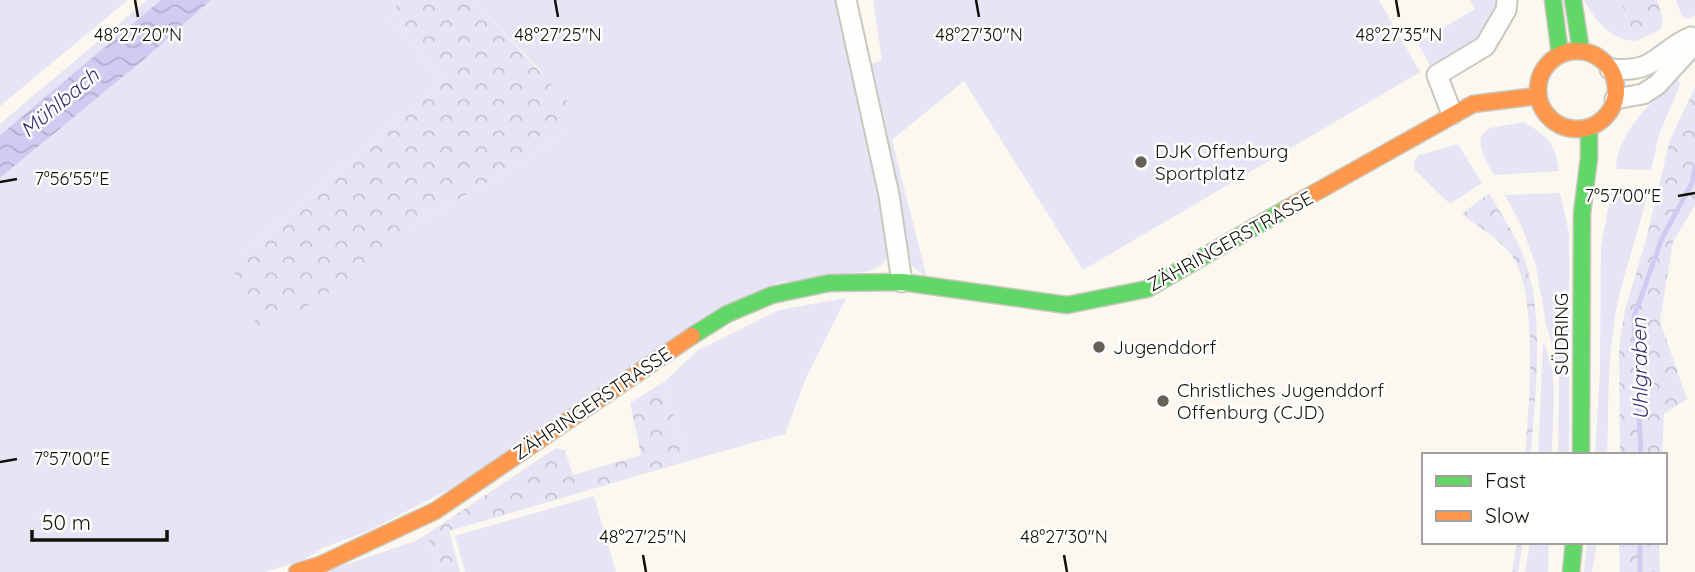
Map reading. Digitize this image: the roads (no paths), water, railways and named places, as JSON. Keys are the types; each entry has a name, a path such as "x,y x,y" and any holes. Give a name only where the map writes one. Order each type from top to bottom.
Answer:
{"street":[{"path":"846,0 889,195 902,282"},
{"path":"1452,114 1437,75 1485,46 1507,10 1507,0"},
{"path":"1553,0 1560,54"},
{"path":"1573,0 1581,51"},
{"path":"1610,69 1627,70 1654,62 1682,41 1695,35"},
{"path":"1615,99 1643,94 1657,85 1695,43"},
{"path":"1581,51 1602,59 1610,69 1615,80 1615,99 1607,116 1589,128 1570,129 1550,119 1537,96 1537,86 1543,68 1560,54 1581,51"},
{"name":"ZÄHRINGERSTRASSE","path":"297,572 320,565 435,511 694,334 727,314 772,295 829,284 902,282 1068,305 1147,289 1452,114 1473,104 1537,96"},
{"name":"SÜDRING","path":"1581,453 1582,213 1589,158 1589,128"},
{"name":"SÜDRING","path":"1570,129 1582,213"},
{"path":"1571,572 1574,544"}],"water":[{"name":"Mühlbach","path":"161,0 211,0 147,57 0,178 0,135"}],"waterway":[{"name":"Uhlgraben","path":"1641,453 1634,317 1662,238 1692,183 1695,168"},
{"name":"Uhlgraben","path":"1640,544 1640,572"}],"place":[{"name":"DJK Offenburg Sportplatz","path":"1141,162"},
{"name":"Jugenddorf","path":"1099,347"},
{"name":"Christliches Jugenddorf Offenburg (CJD)","path":"1163,401"}]}
